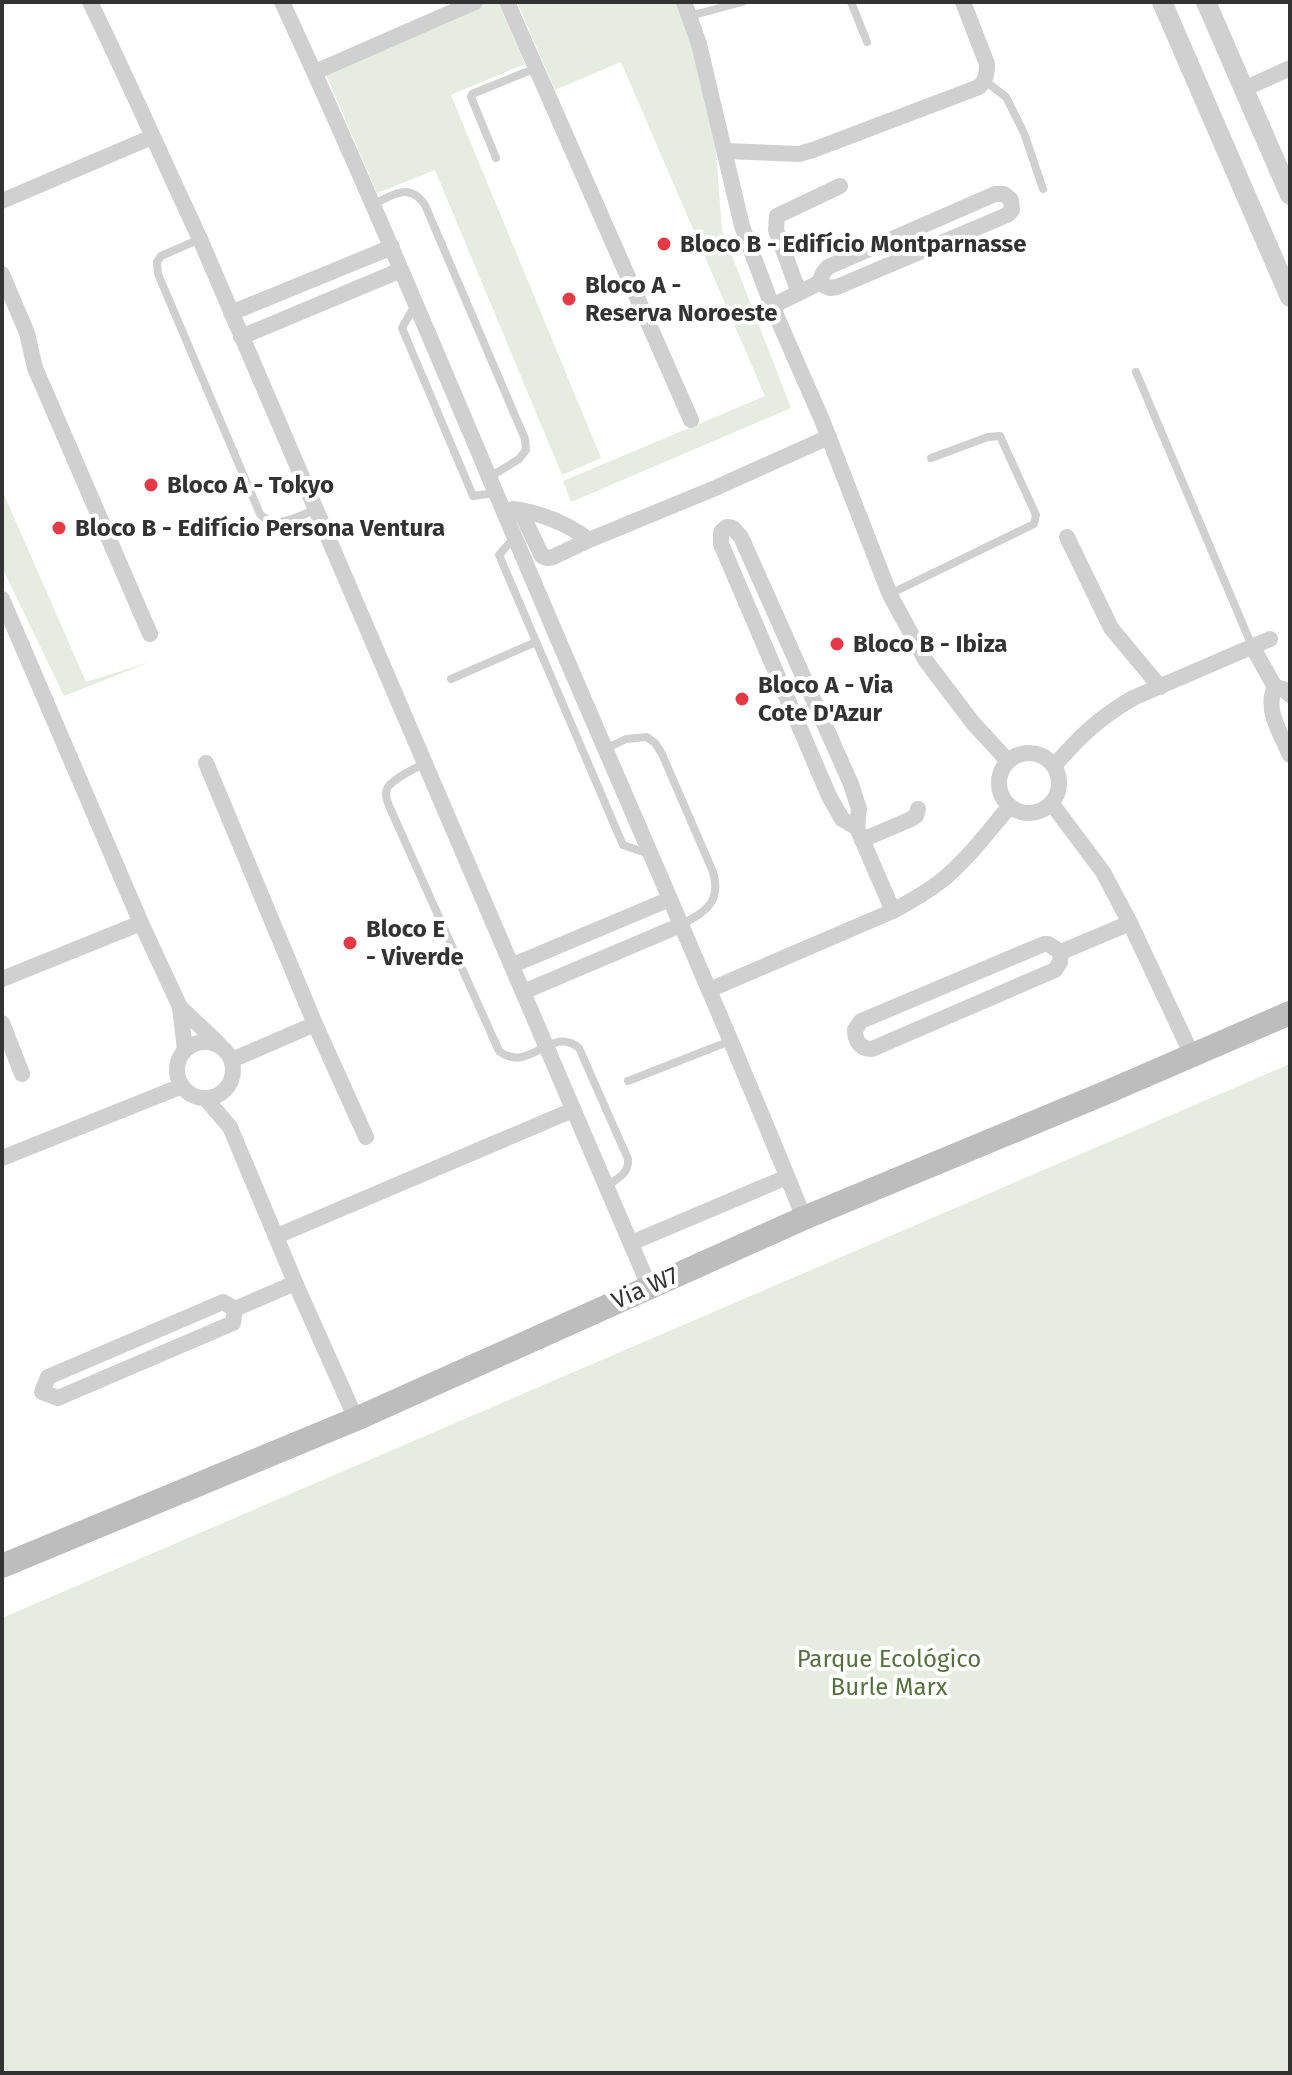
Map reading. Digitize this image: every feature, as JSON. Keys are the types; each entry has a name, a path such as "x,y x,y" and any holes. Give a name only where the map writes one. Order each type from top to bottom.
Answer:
{"main road":[{"name":"Via W7","path":"2,1566 356,1419 804,1218 1290,1013"}],"street":[{"path":"90,2 200,239 649,1286"},
{"path":"282,2 392,247 804,1218"},
{"path":"315,72 475,2"},
{"path":"507,2 691,420"},
{"path":"725,151 799,154 979,87 985,81 987,64 963,2"},
{"path":"1162,2 1290,297"},
{"path":"1206,2 1290,195"},
{"path":"686,9 699,44 742,226 890,595 926,661 973,723 1008,761"},
{"path":"1244,89 1290,68"},
{"path":"2,201 152,137"},
{"path":"799,293 776,230 777,216 840,186"},
{"path":"772,306 819,283 828,267 995,194 1004,194 1011,200 1012,210 992,221 837,287 830,288 819,283"},
{"path":"231,313 392,247"},
{"path":"241,337 401,270"},
{"path":"2,274 27,333 35,368 150,634"},
{"path":"520,510 542,556 553,557 829,437"},
{"path":"496,493 520,510 564,524 589,540"},
{"path":"860,834 842,819 817,771 721,544 721,532 727,527 737,531 741,537 841,759 859,809 860,834 893,911"},
{"path":"1067,537 1111,628 1160,687"},
{"path":"2,599 9,632 180,1007 185,1050"},
{"path":"1054,766 1094,723 1133,698 1270,639"},
{"path":"1252,646 1283,691 1272,694 1272,712 1290,755"},
{"path":"1023,753 1032,753 1041,755 1054,766 1058,773 1059,789 1052,804 1031,814 1009,807 999,789 1002,769 1008,761 1023,753"},
{"path":"206,763 315,1024 366,1137"},
{"path":"1052,804 1103,872 1192,1055"},
{"path":"709,990 919,897 941,881 1009,807"},
{"path":"860,834 909,820 916,816 918,809"},
{"path":"513,965 670,899"},
{"path":"2,979 141,923"},
{"path":"1061,952 1130,923"},
{"path":"523,992 681,925"},
{"path":"1044,944 1061,952 1055,970 872,1049 861,1047 857,1042 855,1030 861,1021 1044,944"},
{"path":"180,1007 227,1051 232,1060 230,1127"},
{"path":"2,1023 22,1074"},
{"path":"232,1060 315,1024"},
{"path":"220,1045 202,1041 185,1050 177,1068 182,1086 196,1097 205,1098 221,1094 231,1082"},
{"path":"2,1158 182,1086"},
{"path":"205,1098 230,1127 356,1419"},
{"path":"277,1236 573,1110"},
{"path":"631,1243 787,1177"},
{"path":"235,1309 295,1283"},
{"path":"223,1302 235,1309 233,1323 58,1398 42,1392 48,1377 223,1302"}],"lane":[{"path":"686,9 742,2"},
{"path":"851,2 867,42"},
{"path":"496,158 472,94 536,68"},
{"path":"985,81 1006,97 1024,133 1043,189"},
{"path":"373,204 405,191 414,192 425,205 525,439 526,450 496,493 473,496 402,328 416,303"},
{"path":"200,239 161,256 157,262 158,274 260,514 271,522 282,523 315,510"},
{"path":"1136,372 1252,646"},
{"path":"890,595 1034,524 1036,515 1000,436 988,437 931,458"},
{"path":"514,538 499,555 623,845 650,854"},
{"path":"451,679 536,642"},
{"path":"605,749 637,737 647,737 655,743 713,872 717,886 715,897 699,916 681,925"},
{"path":"426,762 393,781 387,788 386,798 390,808 499,1051 506,1058 519,1059 565,1041 579,1048 628,1159 624,1174 607,1186"},
{"path":"628,1081 730,1041"}],"green space":[{"path":"488,2 498,2 525,64 451,95 601,458 562,475 435,170 377,193 326,74"},
{"path":"517,2 686,2 702,41 722,230 791,408 571,502 563,481 765,396 621,62 555,90"},
{"path":"2,490 86,682 150,662 64,696 2,567"},
{"name":"Parque Ecológico Burle Marx","path":"1290,1064 1290,2073 2,2073 2,1618"}],"place":[{"name":"Bloco B - Edifício Montparnasse","path":"664,244"},
{"name":"Bloco A - Reserva Noroeste","path":"569,299"},
{"name":"Bloco A - Tokyo","path":"151,485"},
{"name":"Bloco B - Edifício Persona Ventura","path":"59,528"},
{"name":"Bloco B - Ibiza","path":"837,644"},
{"name":"Bloco A - Via Cote D'Azur","path":"742,699"},
{"name":"Bloco E - Viverde","path":"350,943"}]}
